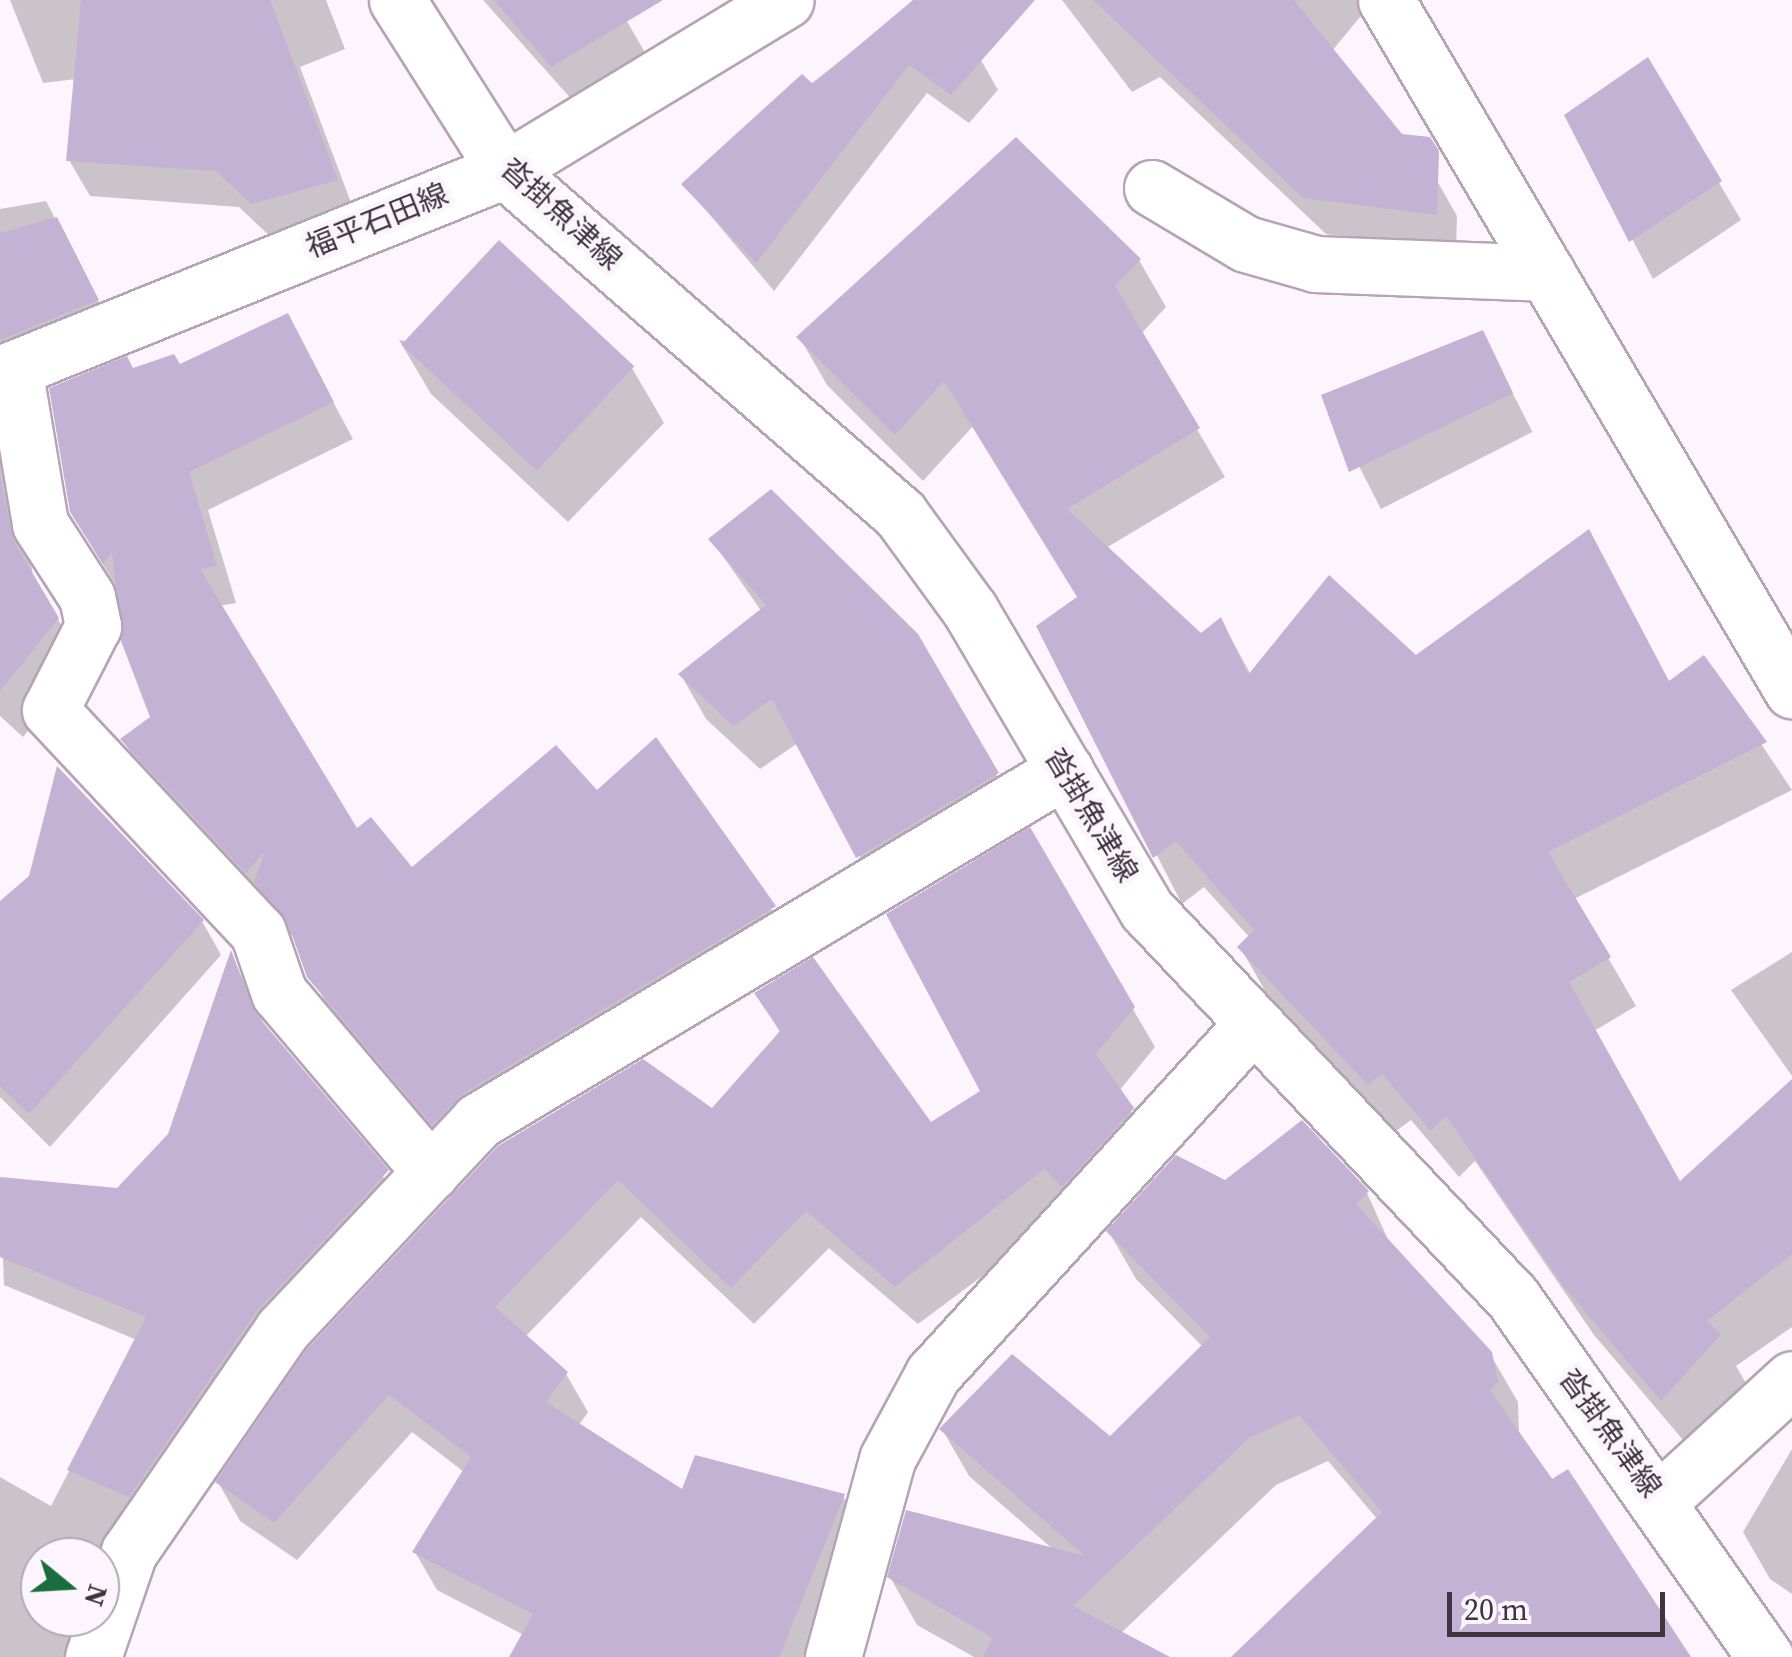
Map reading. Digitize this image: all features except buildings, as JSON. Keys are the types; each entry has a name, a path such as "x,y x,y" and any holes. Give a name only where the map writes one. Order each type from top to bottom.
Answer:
{"street":[{"name":"沓掛魚津線","path":"397,0 504,170 900,514 1065,770 1147,910 1251,1026 1513,1298 1766,1657"},
{"name":"福平石田線","path":"7,371 504,170 786,0"},
{"path":"1386,0 1792,690"},
{"path":"1152,188 1246,244 1316,264 1547,273"},
{"path":"7,371 40,524 87,596 93,626 50,710 258,932 279,993 431,1172"},
{"path":"93,1657 129,1552 271,1346 478,1121 1065,770"},
{"path":"833,1657 887,1460 934,1374 1251,1026"},
{"path":"1659,1500 1792,1379"}]}
